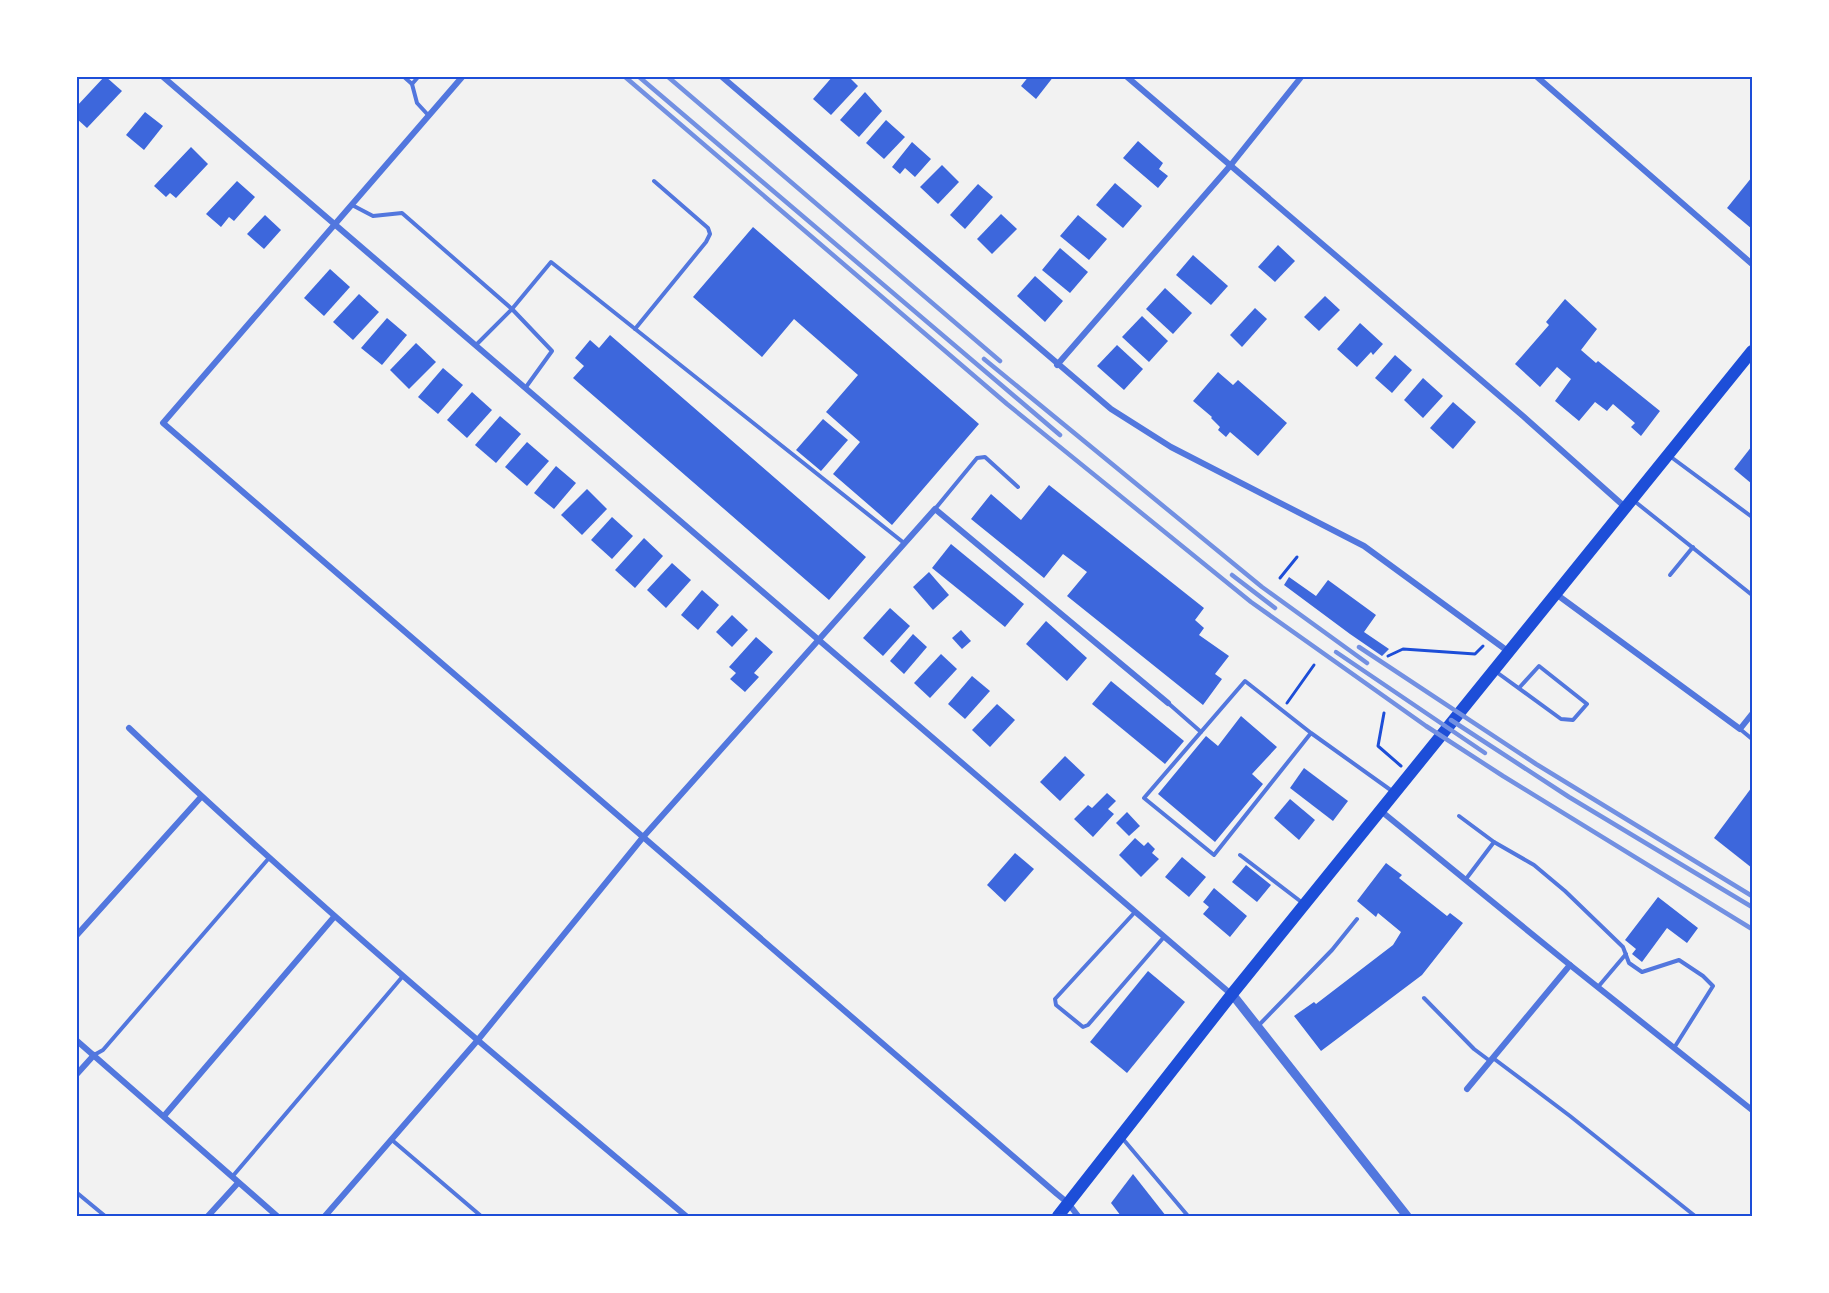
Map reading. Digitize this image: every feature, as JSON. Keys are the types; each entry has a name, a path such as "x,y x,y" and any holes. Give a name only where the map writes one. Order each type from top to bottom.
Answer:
{"main road":[{"path":"1058,1216 1232,994 1752,351"}],"street":[{"path":"162,76 1232,994 1407,1216"},
{"path":"463,76 163,423 1068,1203 1078,1216"},
{"path":"721,76 1111,409 1171,447 1364,546 1509,652"},
{"path":"1126,76 1523,416 1630,504"},
{"path":"1057,365 1230,166 1302,76"},
{"path":"1536,76 1752,264"},
{"path":"325,1216 477,1041 644,836 935,508 1167,703"},
{"path":"1555,593 1740,729 1752,714"},
{"path":"129,728 201,797 334,917 477,1041 686,1216"},
{"path":"76,936 201,797"},
{"path":"1381,811 1752,1110"},
{"path":"164,1116 334,917"},
{"path":"1467,1089 1570,965"},
{"path":"76,1040 277,1216"},
{"path":"76,1075 94,1055"},
{"path":"208,1216 238,1183"}],"lane":[{"path":"403,76 412,84 417,103 429,116"},
{"path":"412,84 419,76"},
{"path":"635,329 706,242 710,234 708,228 654,181"},
{"path":"352,205 374,216 402,213 512,309 552,351 525,388"},
{"path":"476,346 512,309 551,262 904,543"},
{"path":"1669,455 1752,517"},
{"path":"935,508 976,458 985,457 1018,487"},
{"path":"1630,504 1693,547 1752,595"},
{"path":"1670,575 1693,547"},
{"path":"1494,670 1561,719 1573,720 1587,704 1539,666 1519,688"},
{"path":"1311,734 1214,855 1144,798 1245,681 1311,734 1395,793"},
{"path":"1167,703 1201,732"},
{"path":"1740,729 1752,739"},
{"path":"1459,816 1494,842 1534,865 1565,891 1623,946 1629,963 1642,972 1679,960 1703,976 1713,986 1674,1047"},
{"path":"1465,880 1494,842"},
{"path":"1240,855 1304,905"},
{"path":"94,1055 103,1050 269,858"},
{"path":"1135,911 1055,999 1056,1005 1083,1027 1088,1025 1165,937"},
{"path":"1257,1026 1332,950 1357,919"},
{"path":"1598,987 1626,954"},
{"path":"231,1178 403,976"},
{"path":"1424,998 1467,1042 1570,1116 1695,1216"},
{"path":"1122,1137 1188,1216"},
{"path":"392,1140 481,1216"},
{"path":"76,1192 105,1216"}],"path":[{"path":"1280,578 1297,557"},
{"path":"1388,656 1403,649 1475,654 1491,639"},
{"path":"1282,710 1314,665"},
{"path":"1383,713 1378,746 1402,766"}],"building":[{"path":"105,76 122,91 87,128 76,118 76,107"},
{"path":"833,76 848,76 858,86 831,115 813,99"},
{"path":"1029,76 1054,76 1036,99 1021,86"},
{"path":"865,92 882,111 859,137 840,120"},
{"path":"145,112 163,126 144,150 126,135"},
{"path":"886,120 905,137 884,159 866,143"},
{"path":"1138,141 1163,163 1159,169 1168,176 1158,188 1123,158"},
{"path":"912,142 931,159 915,177 905,168 900,174 892,167"},
{"path":"191,147 208,164 176,198 170,193 166,197 154,186"},
{"path":"942,165 959,182 938,204 920,187"},
{"path":"1752,177 1752,229 1727,208"},
{"path":"237,181 255,197 234,221 229,217 221,227 206,214"},
{"path":"1115,183 1142,206 1123,228 1096,205"},
{"path":"978,184 993,197 965,229 950,215"},
{"path":"1001,214 1017,229 992,254 977,239"},
{"path":"265,215 281,230 264,249 247,234"},
{"path":"1078,215 1107,239 1089,260 1060,236"},
{"path":"753,227 979,424 892,525 833,474 860,442 826,412 858,375 794,319 762,357 693,297"},
{"path":"1278,245 1295,261 1275,282 1258,267"},
{"path":"1060,248 1088,272 1070,293 1042,270"},
{"path":"1193,255 1228,286 1211,305 1176,275"},
{"path":"330,269 350,287 324,316 304,298"},
{"path":"1035,276 1063,301 1045,322 1017,296"},
{"path":"1165,288 1192,313 1173,334 1146,309"},
{"path":"359,294 379,312 353,340 333,322"},
{"path":"1325,296 1340,310 1319,331 1304,317"},
{"path":"1565,299 1597,329 1581,350 1660,411 1641,436 1631,427 1635,423 1613,404 1607,411 1595,402 1579,421 1555,401 1571,379 1557,367 1540,387 1515,364 1549,325 1546,322"},
{"path":"1255,308 1267,319 1242,347 1230,335"},
{"path":"1142,316 1168,341 1149,362 1122,337"},
{"path":"387,318 407,335 382,365 361,348"},
{"path":"1360,323 1383,344 1373,355 1371,352 1357,367 1337,349"},
{"path":"610,335 866,557 829,600 573,378 584,366 575,358 590,340 599,348"},
{"path":"416,343 436,362 409,389 390,370"},
{"path":"1117,345 1143,369 1124,390 1097,366"},
{"path":"1395,355 1412,370 1392,393 1375,378"},
{"path":"443,368 463,385 438,414 418,397"},
{"path":"1218,372 1233,385 1238,380 1287,423 1258,456 1230,432 1226,437 1218,430 1220,427 1212,417 1193,401"},
{"path":"1423,378 1443,396 1423,418 1404,400"},
{"path":"472,392 492,410 467,438 447,420"},
{"path":"1453,402 1476,422 1453,449 1430,428"},
{"path":"500,416 521,434 496,463 475,445"},
{"path":"823,419 848,440 821,471 796,450"},
{"path":"527,442 549,461 527,486 505,467"},
{"path":"1752,446 1752,484 1734,469"},
{"path":"556,466 576,483 554,509 534,493"},
{"path":"1049,485 1204,608 1195,620 1204,628 1199,635 1229,656 1215,674 1222,679 1203,705 1067,596 1087,572 1063,554 1044,578 971,519 991,494 1021,520"},
{"path":"587,489 607,509 582,535 561,515"},
{"path":"612,517 633,536 612,559 591,540"},
{"path":"644,538 663,556 635,588 615,570"},
{"path":"951,544 1024,604 1005,627 932,568"},
{"path":"672,563 691,580 666,608 647,590"},
{"path":"929,572 949,595 933,610 913,587"},
{"path":"1289,577 1316,596 1328,580 1376,615 1364,632 1389,649 1382,656 1350,634 1284,585"},
{"path":"702,590 719,605 698,630 681,615"},
{"path":"890,608 910,626 883,656 863,638"},
{"path":"732,615 748,630 732,647 716,632"},
{"path":"1046,621 1087,658 1067,681 1026,644"},
{"path":"961,630 971,641 962,649 952,638"},
{"path":"913,634 927,647 904,674 890,661"},
{"path":"756,637 773,652 754,673 759,677 745,692 730,679 736,673 729,667"},
{"path":"941,654 957,669 930,698 914,683"},
{"path":"972,676 990,691 965,719 948,704"},
{"path":"1111,681 1184,741 1165,764 1092,704"},
{"path":"997,704 1015,720 990,747 972,730"},
{"path":"1241,716 1277,747 1252,774 1263,784 1215,842 1158,794 1206,736 1218,746"},
{"path":"1065,756 1085,775 1060,801 1040,782"},
{"path":"1304,768 1348,801 1333,821 1290,788"},
{"path":"1752,787 1752,868 1714,838"},
{"path":"1107,793 1116,801 1108,809 1114,814 1093,837 1074,819 1088,805 1092,808"},
{"path":"1290,799 1315,820 1299,840 1274,818"},
{"path":"1127,812 1140,826 1129,836 1116,823"},
{"path":"1135,838 1144,846 1148,842 1155,849 1152,853 1159,859 1141,877 1119,855"},
{"path":"1015,853 1034,869 1005,902 987,885"},
{"path":"1182,857 1206,877 1189,897 1165,877"},
{"path":"1386,863 1402,875 1399,878 1447,916 1450,913 1463,923 1422,975 1321,1051 1294,1016 1314,1002 1316,1004 1393,945 1401,932 1378,913 1376,917 1357,901"},
{"path":"1246,865 1271,885 1257,902 1232,882"},
{"path":"1214,888 1247,916 1230,937 1203,914 1209,907 1203,902"},
{"path":"1658,897 1698,928 1687,943 1667,928 1642,962 1632,954 1636,949 1625,940"},
{"path":"1148,971 1185,1002 1127,1073 1090,1042"},
{"path":"1133,1174 1166,1216 1121,1216 1111,1203"}],"railway":[{"path":"624,76 1007,404 1251,602 1426,726 1752,929"},
{"path":"638,76 1060,435"},
{"path":"667,76 1000,361"},
{"path":"984,359 1262,587 1367,663"},
{"path":"1232,575 1275,608"},
{"path":"1359,647 1536,764 1752,896"},
{"path":"1336,652 1485,753"},
{"path":"1451,720 1569,797 1752,907"}]}
